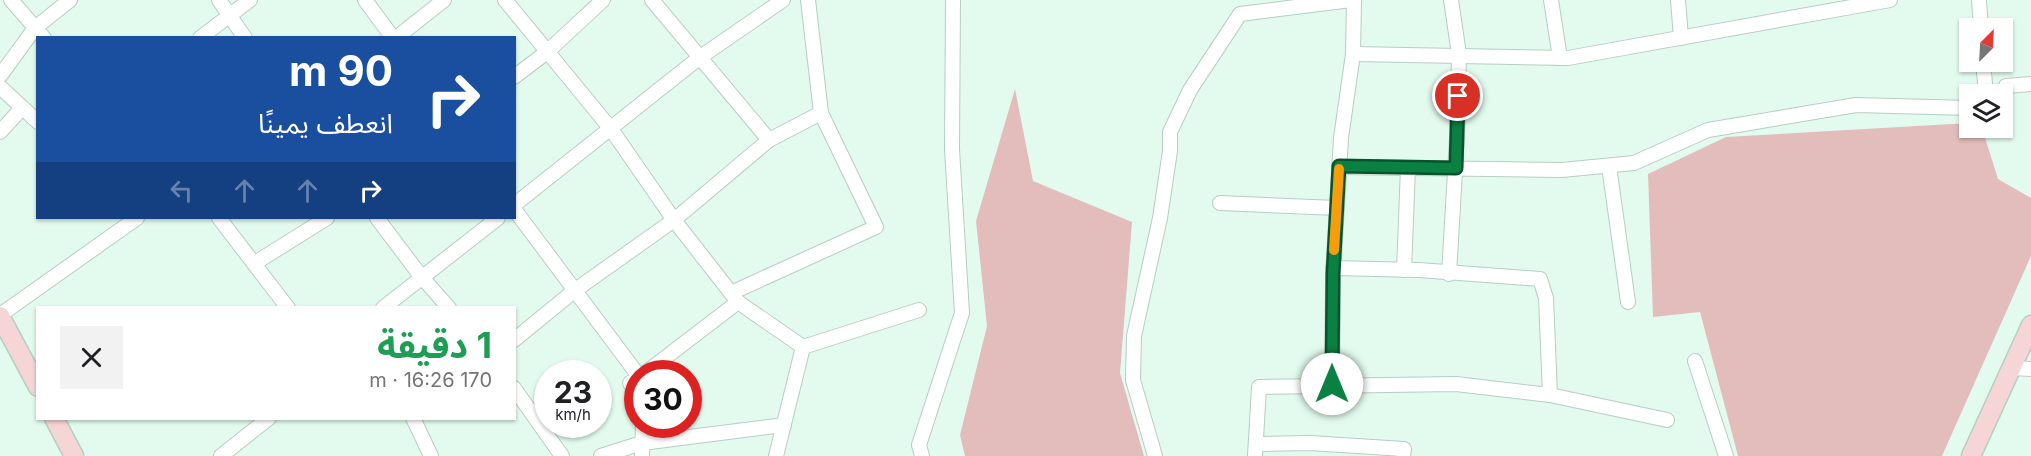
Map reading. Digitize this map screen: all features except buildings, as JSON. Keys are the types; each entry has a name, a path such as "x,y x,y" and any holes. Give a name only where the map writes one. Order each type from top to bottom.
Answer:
{"street":[{"path":"11,0 40,33 70,0"},
{"path":"219,0 244,36"},
{"path":"203,36 250,0"},
{"path":"365,0 392,36"},
{"path":"397,36 444,0"},
{"path":"505,0 611,129 674,220 734,297 803,347"},
{"path":"516,75 547,52 603,0"},
{"path":"652,0 769,141"},
{"path":"516,205 699,58 783,0"},
{"path":"660,360 734,297 876,227 821,113 808,0"},
{"path":"922,456 919,445 962,313 952,149 953,0"},
{"path":"1155,456 1133,380 1134,336 1160,218 1170,152 1170,132 1190,90 1240,14 1352,0 1353,54 1336,208 1332,384"},
{"path":"1449,274 1456,168 1459,54 1451,0"},
{"path":"1551,0 1560,58"},
{"path":"1678,0 1681,38"},
{"path":"1353,54 1432,57 1459,54 1560,58 1890,0"},
{"path":"1979,0 1980,18"},
{"path":"0,76 36,37"},
{"path":"2013,85 2031,84"},
{"path":"0,87 36,120"},
{"path":"1339,166 1562,170 1609,166 1634,163 1708,130 1856,105 1959,108"},
{"path":"0,132 22,108"},
{"path":"516,338 574,291 674,220 769,141 821,113"},
{"path":"1609,166 1628,302"},
{"path":"1404,270 1408,168"},
{"path":"1220,203 1336,208"},
{"path":"516,210 626,360"},
{"path":"36,383 0,316 131,219"},
{"path":"220,219 287,306"},
{"path":"255,263 325,219"},
{"path":"377,219 420,276 447,306"},
{"path":"385,306 420,276 497,219"},
{"path":"1333,268 1540,279 1546,298 1550,395"},
{"path":"803,347 919,310"},
{"path":"1971,456 2031,325"},
{"path":"776,456 803,347"},
{"path":"1695,361 1726,456"},
{"path":"2012,368 2031,369"},
{"path":"1403,456 1404,449 1310,443 1255,450 1259,387 1332,384 1456,384 1550,395 1668,420"},
{"path":"516,391 562,456"},
{"path":"55,420 74,456"},
{"path":"221,456 266,420"},
{"path":"414,420 431,456"},
{"path":"601,456 784,425"}],"shaded area":[{"path":"1015,89 1033,181 1132,222 1120,373 1144,456 965,456 960,435 987,326 976,221"},
{"path":"1959,124 1959,138 1985,138 1998,179 2031,198 2031,256 1942,456 1738,456 1700,312 1653,317 1648,174 1726,137"}],"slow traffic":[{"path":"1334,250 1339,169"}],"route":[{"path":"1332,384 1333,274 1339,166 1456,168 1458,96"}]}
